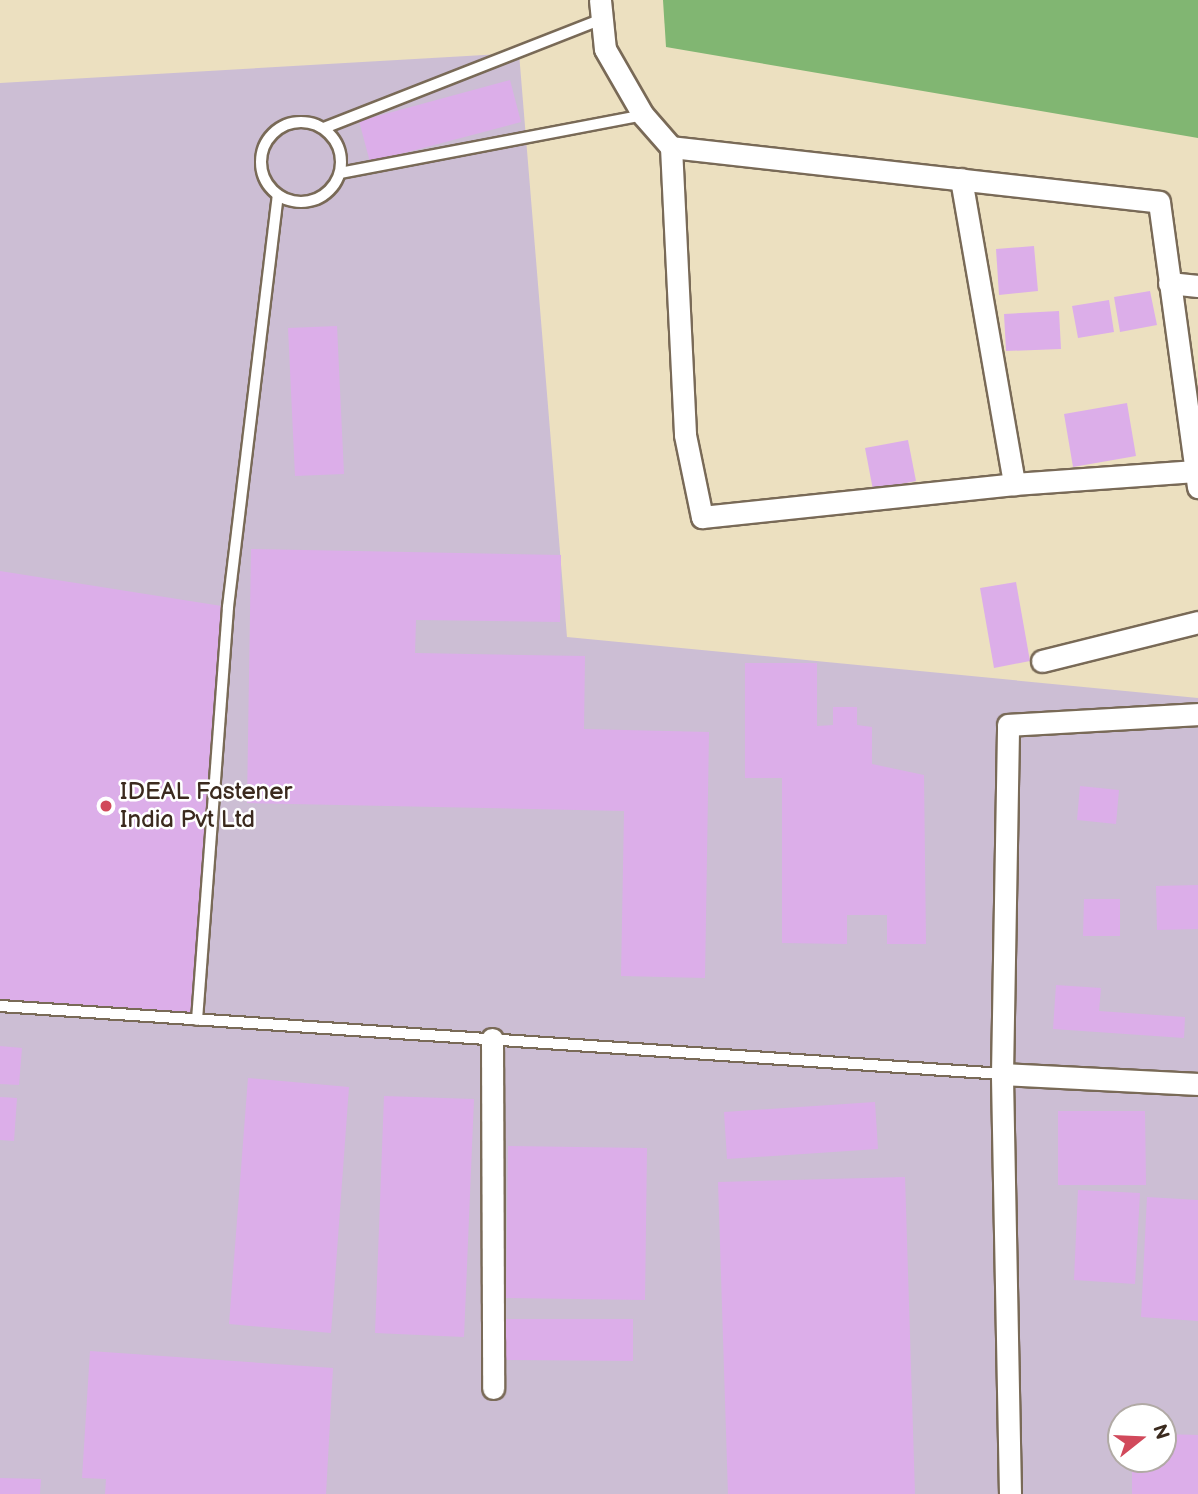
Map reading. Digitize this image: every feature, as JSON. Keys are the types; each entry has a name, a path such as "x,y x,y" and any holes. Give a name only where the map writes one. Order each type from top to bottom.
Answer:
{"street":[{"path":"601,9 605,49 643,115 671,147 685,435 702,517 1014,484 1197,479 1159,202 671,147"},
{"path":"961,179 1014,484"},
{"path":"1169,283 1198,286"},
{"path":"1042,661 1198,622"},
{"path":"1010,1494 1002,1074 1008,725 1198,714"},
{"path":"492,1039 493,1388"},
{"path":"1002,1074 1198,1084"}],"lane":[{"path":"324,128 340,149 340,173 326,194 316,200 291,201 278,195 262,173 264,145 272,133 297,121 324,128 601,9"},
{"path":"340,173 643,115"},
{"path":"197,1020 228,607 278,195"},
{"path":"0,1006 1002,1074"}],"shaded area":[{"path":"519,53 567,637 1198,698 1198,1494 0,1494 0,83"}],"green space":[{"path":"663,0 1198,0 1198,138 666,47"}],"building":[{"path":"510,80 521,122 370,162 359,121"},
{"path":"1034,246 1038,291 999,295 996,249"},
{"path":"1150,291 1157,325 1120,332 1114,297"},
{"path":"1109,300 1114,332 1078,338 1072,306"},
{"path":"1059,311 1061,349 1006,351 1004,314"},
{"path":"337,326 344,474 295,476 288,328"},
{"path":"1127,403 1136,456 1073,467 1064,414"},
{"path":"908,440 916,481 873,490 865,448"},
{"path":"251,549 561,555 560,622 416,620 415,653 585,656 584,729 709,732 705,978 621,976 624,811 247,803"},
{"name":"IDEAL Fastener India Pvt Ltd","path":"0,571 228,607 197,1020 0,1006"},
{"path":"1016,582 1030,661 994,668 980,588"},
{"path":"745,663 817,663 817,726 833,725 833,707 857,707 857,725 872,727 872,764 924,775 926,944 887,944 887,915 847,915 847,944 782,943 782,778 745,778"},
{"path":"1080,786 1119,790 1116,824 1077,820"},
{"path":"1198,885 1198,929 1157,930 1156,886"},
{"path":"1084,899 1120,899 1120,936 1083,936"},
{"path":"1056,985 1101,988 1099,1011 1185,1017 1184,1038 1053,1029"},
{"path":"0,1046 22,1048 19,1085 0,1084"},
{"path":"248,1078 349,1087 331,1333 229,1324"},
{"path":"384,1096 474,1099 464,1337 375,1333"},
{"path":"0,1097 17,1098 14,1141 0,1140"},
{"path":"875,1102 878,1149 727,1159 724,1112"},
{"path":"1058,1111 1145,1111 1146,1185 1058,1185"},
{"path":"508,1146 647,1148 645,1300 506,1298"},
{"path":"905,1177 915,1494 728,1494 718,1182"},
{"path":"1078,1190 1140,1193 1135,1284 1074,1280"},
{"path":"1147,1197 1198,1200 1198,1321 1141,1317"},
{"path":"505,1319 633,1319 633,1361 506,1360"},
{"path":"90,1351 333,1368 326,1494 105,1494 106,1479 82,1478"},
{"path":"1177,1434 1198,1435 1198,1494 1132,1494 1132,1473 1177,1473"},
{"path":"0,1478 41,1479 40,1494 0,1494"}],"place":[{"name":"IDEAL Fastener India Pvt Ltd","path":"106,806"}]}
